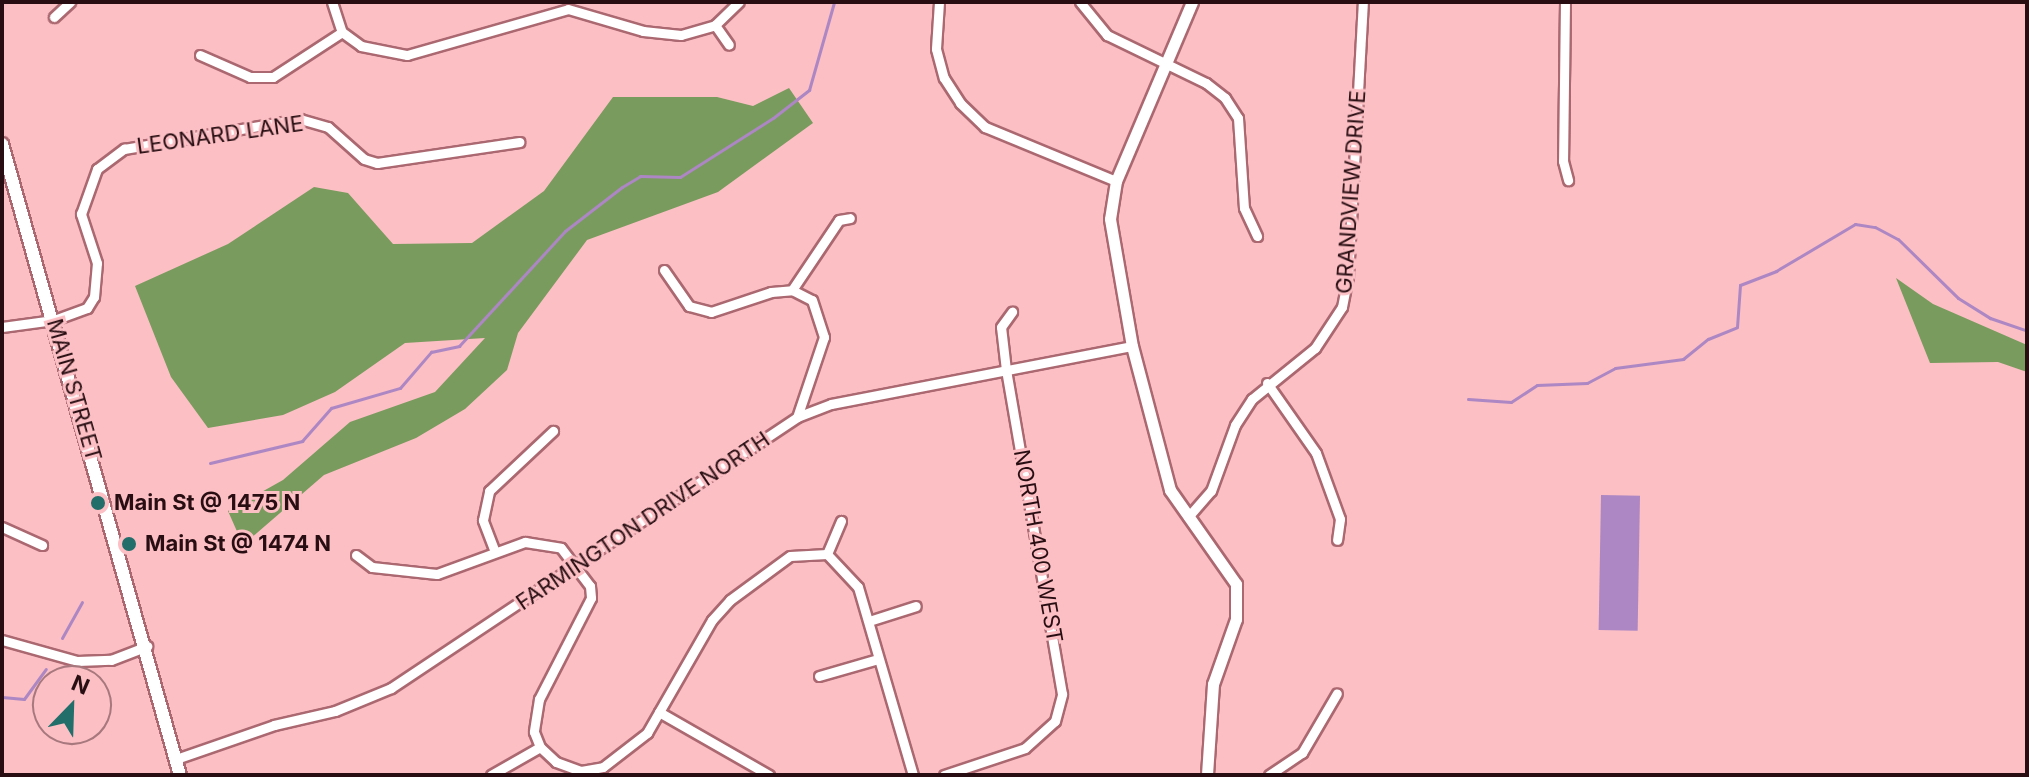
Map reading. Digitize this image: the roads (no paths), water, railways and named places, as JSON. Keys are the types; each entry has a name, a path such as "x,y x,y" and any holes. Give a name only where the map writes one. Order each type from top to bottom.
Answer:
{"main road":[{"name":"MAIN STREET","path":"2,144 147,646 180,775"}],"street":[{"path":"54,17 70,2"},
{"path":"332,2 342,32 361,46 407,55 540,7 568,9 643,31 681,35 715,25 739,2"},
{"path":"939,2 936,49 944,78 960,103 985,127 1116,181"},
{"path":"1080,2 1107,35 1165,66 1206,83 1225,98 1238,118 1244,208 1257,236"},
{"path":"1192,2 1116,181 1111,238 1132,346 1170,490 1228,568 1239,602 1213,684 1207,775"},
{"name":"GRANDVIEW DRIVE","path":"1188,517 1211,491 1235,425 1267,383 1315,348 1342,307 1348,277 1363,2"},
{"path":"1565,2 1563,161 1568,180"},
{"path":"715,25 729,45"},
{"path":"200,55 250,77 273,77 342,32"},
{"name":"LEONARD LANE","path":"2,327 54,320 87,308 94,297 97,263 81,214 97,169 124,149 300,119 328,127 364,159 377,163 519,142"},
{"path":"664,270 689,306 711,312 792,290 839,220 850,218"},
{"path":"792,290 812,300 824,337 797,417"},
{"name":"NORTH 400 WEST","path":"944,775 1025,748 1055,721 1062,694 1006,370 1001,327 1012,312"},
{"name":"FARMINGTON DRIVE NORTH","path":"176,759 274,725 335,711 391,688 797,417 831,404 1132,346"},
{"path":"1267,383 1295,416 1316,453 1340,519 1337,540"},
{"path":"495,552 483,520 489,491 553,431"},
{"path":"827,554 841,521"},
{"path":"2,527 42,545"},
{"path":"356,555 372,567 437,574 495,552 543,542 561,548 577,566 591,598 533,716 540,747 556,762 581,771 603,767 647,733 712,620 730,600 790,556 827,554 853,578 869,621 913,775"},
{"path":"869,621 916,606"},
{"path":"2,640 77,661 111,660 147,646"},
{"path":"819,676 878,659"},
{"path":"1269,775 1302,753 1337,693"},
{"path":"659,712 769,775"},
{"path":"491,775 540,747"}],"waterway":[{"path":"210,463 302,441 331,408 400,388 431,352 459,346 565,231 622,187 640,176 680,177 773,118 809,90 834,2"},
{"path":"1468,399 1511,402 1537,385 1587,383 1615,368 1683,359 1708,339 1737,327 1740,285 1776,271 1855,224 1875,227 1898,239 1958,298 1990,318 2027,331"},
{"path":"62,638 82,602"},
{"path":"2,697 24,699 32,688"}],"place":[{"name":"Main St @ 1475 N","path":"98,503"},
{"name":"Main St @ 1474 N","path":"129,544"}]}
